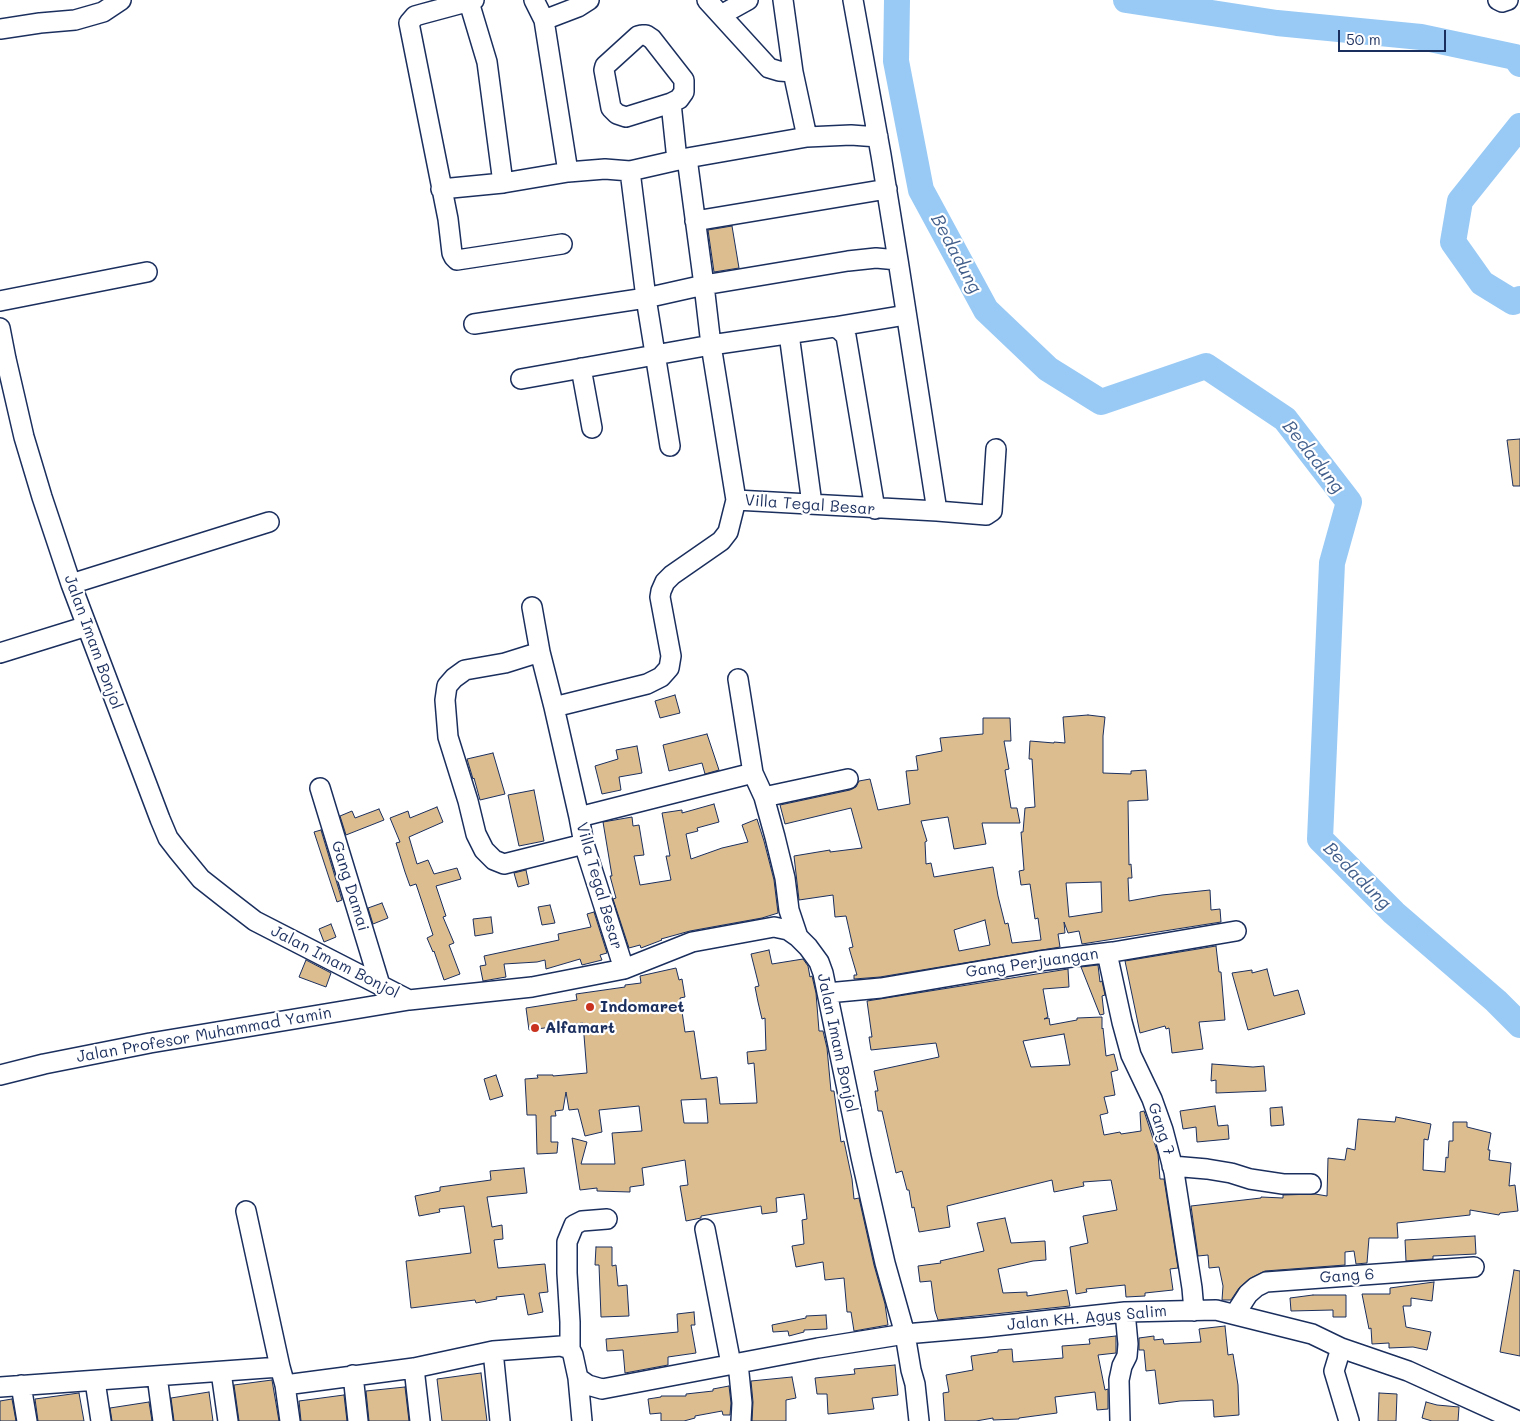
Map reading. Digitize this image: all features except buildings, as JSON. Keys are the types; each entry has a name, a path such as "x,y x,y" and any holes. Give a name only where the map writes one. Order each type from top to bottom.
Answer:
{"street":[{"path":"0,29 40,22 74,20 103,12 121,0"},
{"path":"534,0 544,20 568,172"},
{"path":"544,20 578,7 589,0"},
{"path":"708,0 769,68 793,72"},
{"path":"721,15 748,0"},
{"path":"784,0 793,72 806,137"},
{"path":"853,0 887,189 937,511"},
{"path":"1498,0 1502,2 1508,0"},
{"path":"503,183 487,62 472,1 415,16 409,23 454,257 457,260 562,244"},
{"path":"646,35 650,37 684,80 684,92 679,99 672,103 626,117 617,114 611,108 604,76 605,66 638,36 646,35"},
{"path":"672,103 695,221 711,345 736,500"},
{"path":"441,189 503,183 568,172 605,169 630,171 682,159 806,137 851,135 878,137"},
{"path":"630,171 646,298 670,446"},
{"path":"695,221 887,189"},
{"path":"474,324 646,298 704,285 848,261 876,258 898,260"},
{"path":"0,301 147,272"},
{"path":"521,379 711,345 906,315"},
{"path":"834,327 846,336 875,508"},
{"name":"Jalan Imam Bonjol","path":"0,328 24,437 71,584 168,838 201,879 256,921 409,1000 532,987 624,969 692,942 774,927 788,930 808,947 819,962 828,993 868,1186 905,1334 915,1384 919,1421"},
{"path":"789,334 812,504"},
{"path":"581,368 592,428"},
{"name":"Villa Tegal Besar","path":"624,969 584,844 554,707 647,684 661,677 669,668 671,656 660,597 661,590 665,582 672,575 721,542 728,532 736,500 986,515 992,512 996,449"},
{"path":"71,584 269,522"},
{"path":"532,608 540,652 554,707"},
{"path":"0,653 87,626"},
{"path":"540,652 505,663 465,670 454,678 447,686 445,700 448,738 476,834 484,850 494,860 504,864 584,844"},
{"path":"738,679 753,773 764,797 784,878 789,910 798,937"},
{"path":"579,817 753,773"},
{"path":"764,797 848,779"},
{"name":"Gang Damai","path":"320,788 380,985"},
{"name":"Gang Perjuangan","path":"828,993 881,988 1039,961 1107,953 1236,931"},
{"name":"Gang 7","path":"1107,953 1131,1055 1152,1099 1163,1130 1172,1166 1194,1311"},
{"name":"Jalan Profesor Muhammad Yamin","path":"0,1075 44,1064 150,1043 409,1000"},
{"path":"1172,1166 1207,1168 1250,1179 1283,1184 1311,1184"},
{"path":"246,1211 290,1421"},
{"path":"582,1421 578,1378 570,1350 567,1242 574,1224 582,1221 607,1219"},
{"path":"705,1229 735,1364 742,1403 741,1421"},
{"name":"Gang 6","path":"1235,1314 1252,1291 1266,1282 1474,1267"},
{"name":"Jalan KH. Agus Salim","path":"578,1378 588,1385 602,1389 818,1348 905,1334 1124,1312 1216,1310 1312,1334 1341,1348 1408,1371 1518,1421"},
{"path":"1120,1421 1119,1380 1122,1366 1127,1356 1128,1344 1124,1312"},
{"path":"0,1387 221,1372 282,1376 353,1375 414,1368 493,1351 561,1346 570,1350"},
{"path":"1341,1348 1334,1371 1349,1421"},
{"path":"493,1351 500,1421"},
{"path":"414,1368 420,1421"},
{"path":"221,1372 228,1421"},
{"path":"353,1375 358,1421"},
{"path":"157,1376 163,1421"},
{"path":"95,1381 101,1421"},
{"path":"21,1385 27,1421"}],"waterway":[{"name":"Bedadung","path":"897,0 896,61 921,190 986,310 1048,369 1101,402 1206,366 1285,419 1349,502 1332,563 1320,839 1394,913 1496,1001 1520,1025"},
{"path":"1126,0 1277,23 1421,37 1515,57 1520,64"},
{"path":"1520,126 1460,201 1453,242 1482,283 1513,302 1520,299"}],"place":[{"name":"Indomaret","path":"590,1007"},
{"name":"Alfamart","path":"535,1028"}]}
